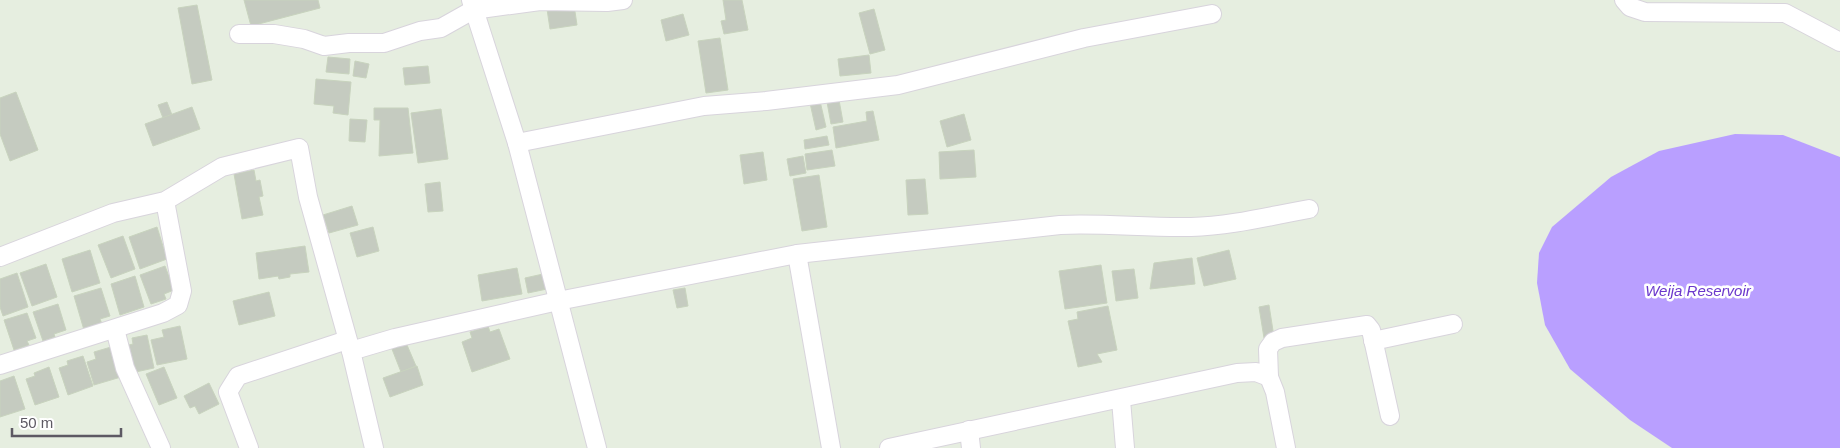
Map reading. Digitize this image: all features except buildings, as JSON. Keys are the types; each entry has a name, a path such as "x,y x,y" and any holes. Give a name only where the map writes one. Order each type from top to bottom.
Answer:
{"street":[{"path":"239,34 274,34 304,39 324,46 350,43 384,43 420,31 441,28 472,5 623,0"},
{"path":"1624,0 1630,7 1645,12 1784,6 1840,42"},
{"path":"472,5 517,143 597,448"},
{"path":"517,143 704,106 776,100 898,85 1084,38 1212,14"},
{"path":"0,257 113,213 165,201 222,167 299,148 308,197 349,346 374,448"},
{"path":"0,365 81,338 115,329 178,306 182,291 165,201"},
{"path":"249,448 228,392 238,376 349,346 395,338 558,300 797,254 1060,225 1101,223 1148,227 1223,224 1309,209"},
{"path":"797,254 831,448"},
{"path":"1286,448 1275,392 1269,377 1268,349 1273,342 1282,338 1361,324 1367,325 1373,341 1390,416"},
{"path":"1373,341 1454,324"},
{"path":"115,329 125,368 160,448"},
{"path":"889,448 1121,400 1237,373 1256,372 1269,377"},
{"path":"1121,400 1126,448"},
{"path":"969,430 971,448"}],"water":[{"name":"Weija Reservoir","path":"1735,134 1783,135 1840,157 1840,448 1672,448 1630,420 1570,369 1545,325 1537,283 1539,253 1552,227 1611,177 1659,151"}]}
